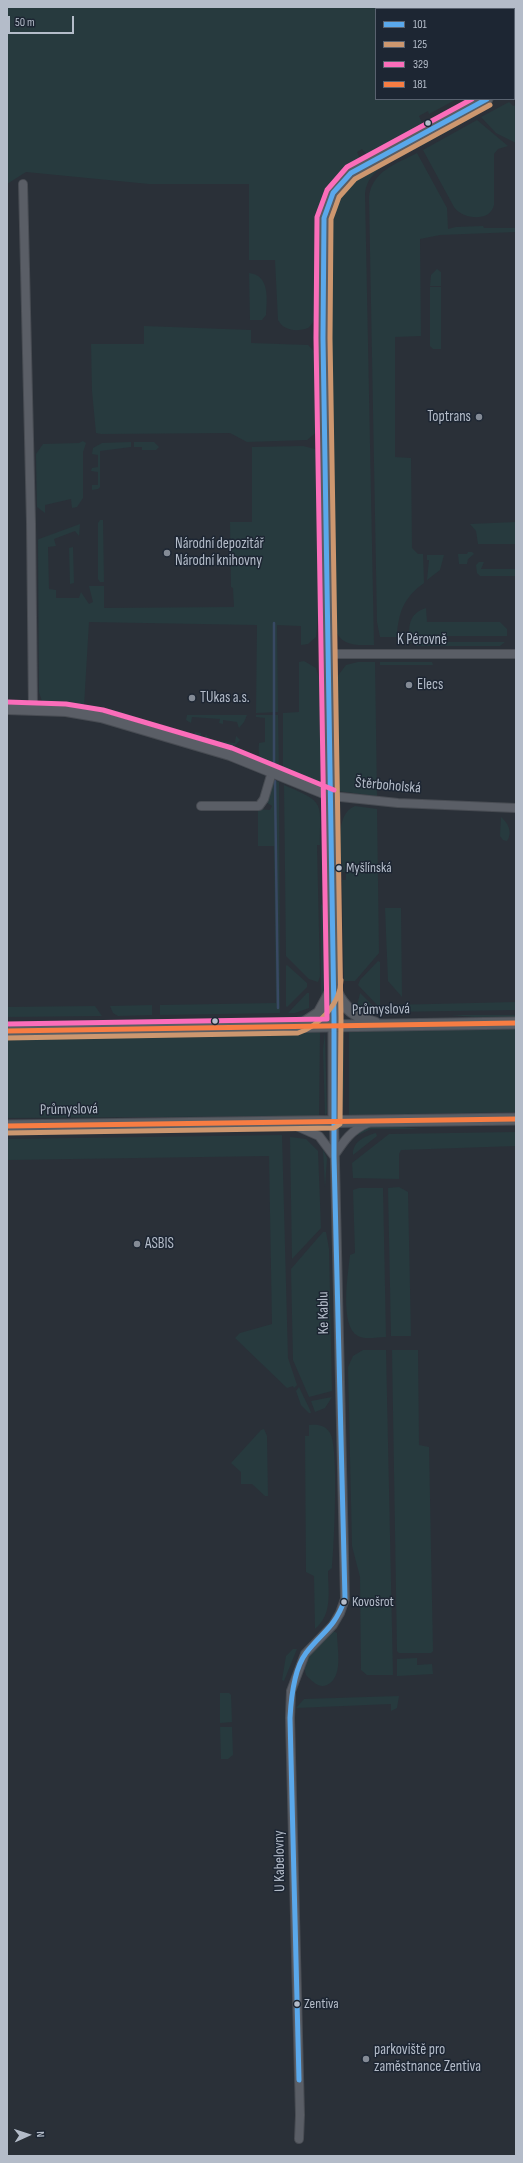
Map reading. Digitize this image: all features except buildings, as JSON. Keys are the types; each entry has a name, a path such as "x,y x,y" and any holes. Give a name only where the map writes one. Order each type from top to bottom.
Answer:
{"main road":[{"name":"Ke Kablu","path":"334,1121 334,984 323,338 323,230 325,209 334,191 351,173 485,100"},
{"path":"334,984 338,997 350,1012 359,1017 384,1025"},
{"path":"297,1026 307,1023 319,1013 327,1002 334,984"},
{"name":"Průmyslová","path":"7,1031 516,1023"},
{"name":"Průmyslová","path":"7,1126 516,1119"}],"street":[{"path":"23,184 31,523 33,710"},
{"name":"K Pérovně","path":"329,654 516,654"},
{"name":"Štěrboholská","path":"7,709 76,712 101,717 215,750 331,796 398,803 516,808"},
{"path":"201,806 259,806 264,799 272,772"},
{"name":"Ke Kablu","path":"334,1121 345,1599"},
{"path":"286,1122 308,1129 319,1136 334,1156 350,1133 357,1128 374,1121"},
{"name":"U Kabelovny","path":"299,2139 300,2115 290,1718 291,1691 305,1654 333,1625 340,1613 345,1599"}],"green space":[{"path":"7,7 516,7 515,78 515,8 375,8 375,100 455,100 429,114 428,111 419,116 422,123 407,136 368,156 362,149 357,152 360,159 343,171 324,194 319,206 317,219 318,270 316,310 315,318 308,328 291,330 281,324 278,320 275,260 249,260 249,184 149,184 26,172 7,184"},
{"path":"509,102 513,106 516,105 516,143 496,133 481,117"},
{"path":"470,119 421,146 423,139 441,129"},
{"path":"477,120 508,146 498,149 494,154 494,205 487,215 482,217 463,214 454,207 423,150"},
{"path":"413,147 415,149 391,161 377,171 367,184 365,193 374,645 357,645 342,640 336,631 333,557 330,222 334,207 349,185 370,169 408,148"},
{"path":"417,153 447,208 448,229 456,227 483,226 484,228 516,228 516,232 440,235 420,239 421,336 395,337 395,457 411,458 412,548 418,554 423,554 424,583 411,594 403,606 399,620 397,637 380,637 377,622 369,197 371,188 375,181 386,169"},
{"path":"437,269 441,272 441,286 430,286 431,275"},
{"path":"249,273 261,278 266,289 266,315 262,320 250,320"},
{"path":"430,287 441,287 441,349 433,349 430,346"},
{"path":"144,326 251,330 251,343 308,345 314,351 316,356 319,395 318,431 307,440 247,442 230,433 96,433 92,391 91,344 144,344"},
{"path":"83,441 86,443 83,452 83,498 77,507 72,508 71,499 45,505 45,513 37,507 36,454 43,444 79,443"},
{"path":"131,442 131,447 100,451 100,487 92,490 92,485 98,485 98,472 91,471 92,468 98,467 98,455 92,454 93,448 102,443"},
{"path":"134,442 154,442 159,447 156,450 142,450 142,447 134,447"},
{"path":"303,446 315,449 320,459 322,556 319,608 316,637 308,644 301,645 301,626 277,625 278,712 256,713 257,625 89,622 84,706 46,703 42,701 39,692 39,539 80,524 79,536 75,531 54,539 56,546 48,547 49,589 56,590 56,598 79,598 81,592 89,604 93,602 89,586 104,586 104,608 234,607 233,588 231,587 230,522 252,522 252,447"},
{"path":"100,520 103,520 104,582 100,582 98,579 98,523"},
{"path":"516,522 516,544 478,544 476,531 470,524"},
{"path":"73,547 74,583 70,584 69,548"},
{"path":"468,552 472,552 474,554 468,559 467,564 459,564 458,554 467,554"},
{"path":"427,555 444,555 440,570 427,580 429,560 427,560"},
{"path":"479,562 484,562 481,569 516,569 516,576 480,576 477,573 476,565"},
{"path":"426,608 427,622 500,622 507,629 507,636 409,636 410,622 414,615"},
{"path":"409,642 505,642 500,646 417,646"},
{"path":"304,661 316,668 320,681 322,779 314,784 283,771 283,713 299,712 299,662"},
{"path":"358,662 375,662 377,796 338,791 337,677 346,665"},
{"path":"380,662 432,662 433,665 380,665"},
{"path":"103,710 118,711 194,736 195,732 201,733 201,737 205,737 206,734 210,740 235,743 236,736 240,740 234,747 227,749 103,713"},
{"path":"187,715 247,715 239,728 237,722 223,720 223,724 219,723 220,719 192,717 191,723 186,720"},
{"path":"256,715 278,715 279,769 265,763 260,758 259,743 265,742 265,718 256,717"},
{"path":"274,780 279,782 280,1013 160,1015 160,1005 276,1003 274,846 258,846 258,809 270,810 272,806 266,802"},
{"path":"284,785 314,800 320,811 320,845 317,845 320,976 318,982 309,979 286,956"},
{"path":"355,806 377,809 379,953 355,981 344,981 342,880 346,880 346,872 342,872 340,835 344,817 348,811"},
{"path":"501,817 506,822 510,831 507,841 503,840 500,836"},
{"path":"321,904 324,907 325,988 321,999"},
{"path":"385,908 401,908 402,997 388,981"},
{"path":"378,961 380,962 380,1005 378,1006 358,985 360,980"},
{"path":"287,965 307,983 307,987 287,1007 286,966"},
{"path":"307,993 309,993 309,1008 295,1013 288,1013"},
{"path":"360,993 377,1010 364,1010 357,1006"},
{"path":"516,1002 516,1010 386,1012 389,1005"},
{"path":"152,1005 152,1015 118,1016 113,1013 110,1006"},
{"path":"95,1006 102,1016 7,1017 7,1007"},
{"path":"312,1012 303,1020 297,1021 253,1019 297,1017"},
{"path":"451,1015 516,1015 516,1018 485,1018"},
{"path":"102,1020 97,1024 7,1025 7,1022"},
{"path":"516,1029 516,1112 349,1115 349,1031"},
{"path":"320,1031 319,1116 7,1118 7,1039"},
{"path":"325,1032 327,1112 325,1116 323,1050"},
{"path":"344,1032 344,1115 341,1034"},
{"path":"388,1125 420,1129 371,1129 358,1135 354,1134 369,1126"},
{"path":"179,1128 215,1131 12,1134 23,1130"},
{"path":"516,1132 516,1146 401,1150 399,1154 399,1179 353,1178 352,1163 389,1134"},
{"path":"376,1133 377,1136 353,1155 353,1150 360,1140"},
{"path":"282,1135 288,1358 297,1385 294,1388 293,1386 287,1388 235,1338 240,1333 272,1324 269,1156 7,1160 7,1139"},
{"path":"290,1137 306,1139 318,1151 321,1228 292,1259"},
{"path":"319,1141 327,1158 325,1187 323,1150"},
{"path":"399,1187 408,1192 411,1336 391,1336 388,1188"},
{"path":"359,1188 383,1188 386,1337 368,1338 358,1336 352,1330 348,1322 346,1299 348,1274 350,1255 355,1253 353,1190"},
{"path":"323,1232 326,1232 329,1249 332,1391 309,1397 293,1360 291,1269"},
{"path":"363,1350 386,1350 393,1675 367,1675 361,1670 360,1577 352,1546 348,1367 353,1356"},
{"path":"392,1350 418,1350 419,1445 429,1447 433,1651 431,1653 399,1653 397,1651"},
{"path":"299,1387 311,1413 309,1413 301,1405 296,1391"},
{"path":"332,1397 325,1408 315,1412 311,1401"},
{"path":"309,1425 321,1426 326,1428 330,1433 333,1442 335,1476 334,1540 332,1568 328,1571 329,1595 325,1617 315,1629 314,1576 306,1572 305,1436 309,1436"},
{"path":"264,1429 267,1436 268,1496 265,1496 252,1484 241,1484 241,1472 231,1463 261,1430"},
{"path":"333,1631 337,1633 338,1669 336,1676 332,1681 327,1685 321,1686 316,1684 306,1675 306,1662 318,1645"},
{"path":"293,1649 297,1649 284,1681 282,1680 286,1656"},
{"path":"417,1658 417,1665 432,1664 433,1674 397,1676 397,1659"},
{"path":"220,1693 229,1693 231,1695 232,1722 220,1723"},
{"path":"399,1696 397,1708 391,1711 391,1704 296,1708 304,1699"},
{"path":"220,1727 232,1727 233,1755 228,1759 221,1759"}],"waterway":[{"path":"274,623 274,767"},
{"path":"275,781 278,1008"}],"transit line":[{"name":"329","path":"7,1024 327,1019 316,338 317,217 327,190 347,167 470,100"},
{"name":"101","path":"299,2080 290,1718 291,1702 296,1676 302,1660 306,1653 337,1617 345,1599 334,1156 334,1017 323,338 324,218 333,193 351,173 485,100"},
{"name":"125","path":"7,1133 334,1128 340,1124 341,1017 330,338 331,219 339,197 355,179 490,105"},
{"name":"329","path":"7,702 66,704 103,710 232,748 334,790"},
{"name":"125","path":"7,1038 298,1033 314,1025 333,1005 340,989 341,980"},
{"name":"181","path":"7,1031 516,1023"},
{"name":"181","path":"7,1126 516,1119"}],"place":[{"name":"Toptrans","path":"479,417"},
{"name":"Národní depozitář Národní knihovny","path":"167,553"},
{"name":"Elecs","path":"409,685"},
{"name":"TUkas a.s.","path":"192,698"},
{"name":"Myšlínská","path":"339,868"},
{"name":"ASBIS","path":"137,1244"},
{"name":"Kovošrot","path":"344,1602"},
{"name":"Zentiva","path":"297,2004"},
{"name":"parkoviště pro zaměstnance Zentiva","path":"366,2059"}]}
